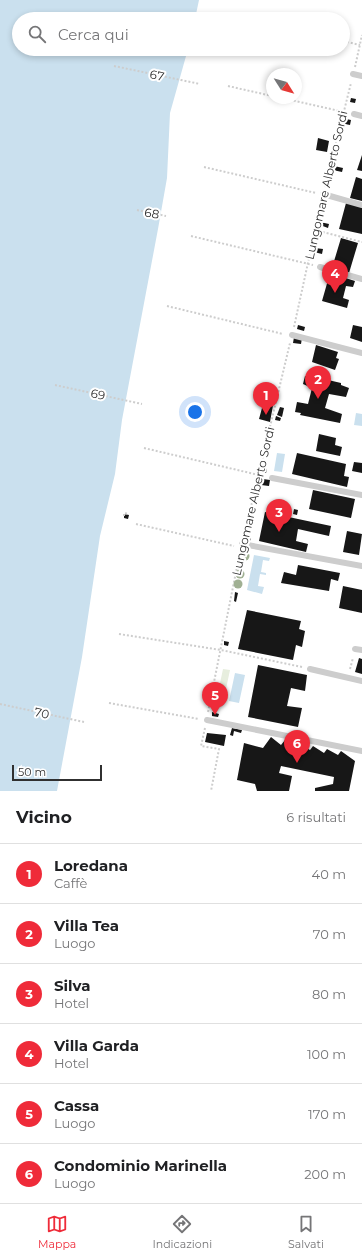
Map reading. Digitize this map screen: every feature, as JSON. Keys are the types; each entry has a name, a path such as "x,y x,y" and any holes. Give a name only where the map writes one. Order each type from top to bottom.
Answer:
{"lane":[{"path":"353,74 362,76"},
{"path":"354,114 362,116"},
{"path":"323,194 362,204"},
{"path":"320,267 362,279"},
{"path":"292,336 362,353"},
{"path":"272,478 362,495"},
{"path":"241,546 362,566"},
{"path":"310,668 362,681"},
{"path":"207,720 362,751"}],"path":[{"name":"Lungomare Alberto Sordi","path":"211,791 219,749 201,746 241,546 259,476 323,194 362,35"},
{"path":"350,43 360,45"},
{"name":"67","path":"114,66 200,84"},
{"path":"228,86 266,95"},
{"path":"302,103 344,112"},
{"path":"204,167 323,194"},
{"name":"68","path":"137,210 166,216"},
{"path":"315,230 362,242"},
{"path":"190,236 307,264"},
{"path":"167,306 292,336"},
{"name":"69","path":"55,385 142,404"},
{"path":"144,448 259,476"},
{"path":"124,515 128,514"},
{"path":"136,524 241,546"},
{"path":"119,634 221,650 310,668"},
{"path":"347,678 359,650"},
{"name":"70","path":"0,704 84,722"},
{"path":"108,704 207,720"}],"green space":[{"path":"223,669 230,670 223,703 216,702"}],"water":[{"path":"0,0 199,0 196,12 12,12 12,56 186,56 170,113 167,178 122,420 115,474 100,536 82,657 57,791 0,791"},
{"path":"356,413 362,414 362,426 354,425"},
{"path":"277,453 285,454 282,472 274,471"},
{"path":"254,555 270,558 269,561 263,560 261,572 266,573 266,575 260,574 258,586 264,587 262,594 247,590"},
{"path":"235,673 245,675 239,703 229,701"}],"building":[{"path":"351,98 356,99 355,103 350,102"},
{"path":"346,119 351,120 350,125 345,124"},
{"path":"318,138 329,141 327,152 316,150"},
{"path":"362,155 362,171 357,170"},
{"path":"334,166 343,168 342,172 333,170"},
{"path":"356,177 362,179 362,201 350,198"},
{"path":"346,203 362,207 362,234 339,229"},
{"path":"320,222 329,224 328,228 320,225"},
{"path":"341,238 358,243 349,273 332,268"},
{"path":"315,248 323,249 322,254 314,252"},
{"path":"330,273 355,281 353,287 346,286 343,298 349,300 347,308 322,301"},
{"path":"298,325 305,327 304,331 297,329"},
{"path":"353,325 362,327 362,342 350,338"},
{"path":"294,337 302,338 301,344 293,343"},
{"path":"316,345 338,352 336,358 339,359 335,370 312,362"},
{"path":"305,376 341,383 341,385 349,388 346,397 329,394 325,408 342,414 340,423 300,415 301,413 295,412 297,402 308,404 312,388 303,384"},
{"path":"265,397 274,400 270,422 259,419"},
{"path":"280,407 284,408 282,417 277,415"},
{"path":"276,416 281,418 280,421 275,420"},
{"path":"319,434 336,438 335,445 342,447 340,456 316,451"},
{"path":"297,453 346,464 344,476 349,477 347,487 292,474"},
{"path":"354,462 362,463 362,473 352,471"},
{"path":"263,468 267,469 266,473 262,472"},
{"path":"263,479 270,480 269,486 261,485"},
{"path":"313,490 355,499 351,518 309,509"},
{"path":"294,509 298,510 297,515 293,514"},
{"path":"265,512 331,526 329,536 298,529 296,541 308,544 306,552 259,541"},
{"path":"124,514 129,515 128,519 124,518"},
{"path":"347,531 362,534 359,555 343,552"},
{"path":"246,536 251,537 250,541 245,539"},
{"path":"298,565 340,573 338,581 331,579 329,591 281,583 284,572 296,575"},
{"path":"343,586 362,590 362,613 339,608"},
{"path":"235,592 238,593 236,602 234,601"},
{"path":"247,610 301,621 299,629 305,631 302,647 296,645 293,660 238,649"},
{"path":"224,641 229,642 228,646 224,645"},
{"path":"359,658 362,659 362,674 355,672"},
{"path":"258,665 307,675 305,691 291,688 287,706 302,708 298,727 248,717"},
{"path":"212,712 219,714 218,717 212,716"},
{"path":"232,728 242,730 241,733 234,731 233,736 230,735"},
{"path":"207,733 226,735 224,746 205,742"},
{"path":"271,737 281,745 285,740 295,747 299,743 310,750 313,746 324,753 327,749 338,755 341,751 355,761 349,791 315,791 315,788 333,784 334,777 281,766 279,773 292,776 289,791 257,791 255,784 237,780 244,743 263,748"}],"place":[{"name":"Villa Garda","path":"335,293"},
{"name":"Villa Tea","path":"318,399"},
{"name":"Loredana","path":"266,415"},
{"name":"Silva","path":"279,532"},
{"name":"Cassa","path":"215,715"},
{"name":"Condominio Marinella","path":"297,763"}]}
